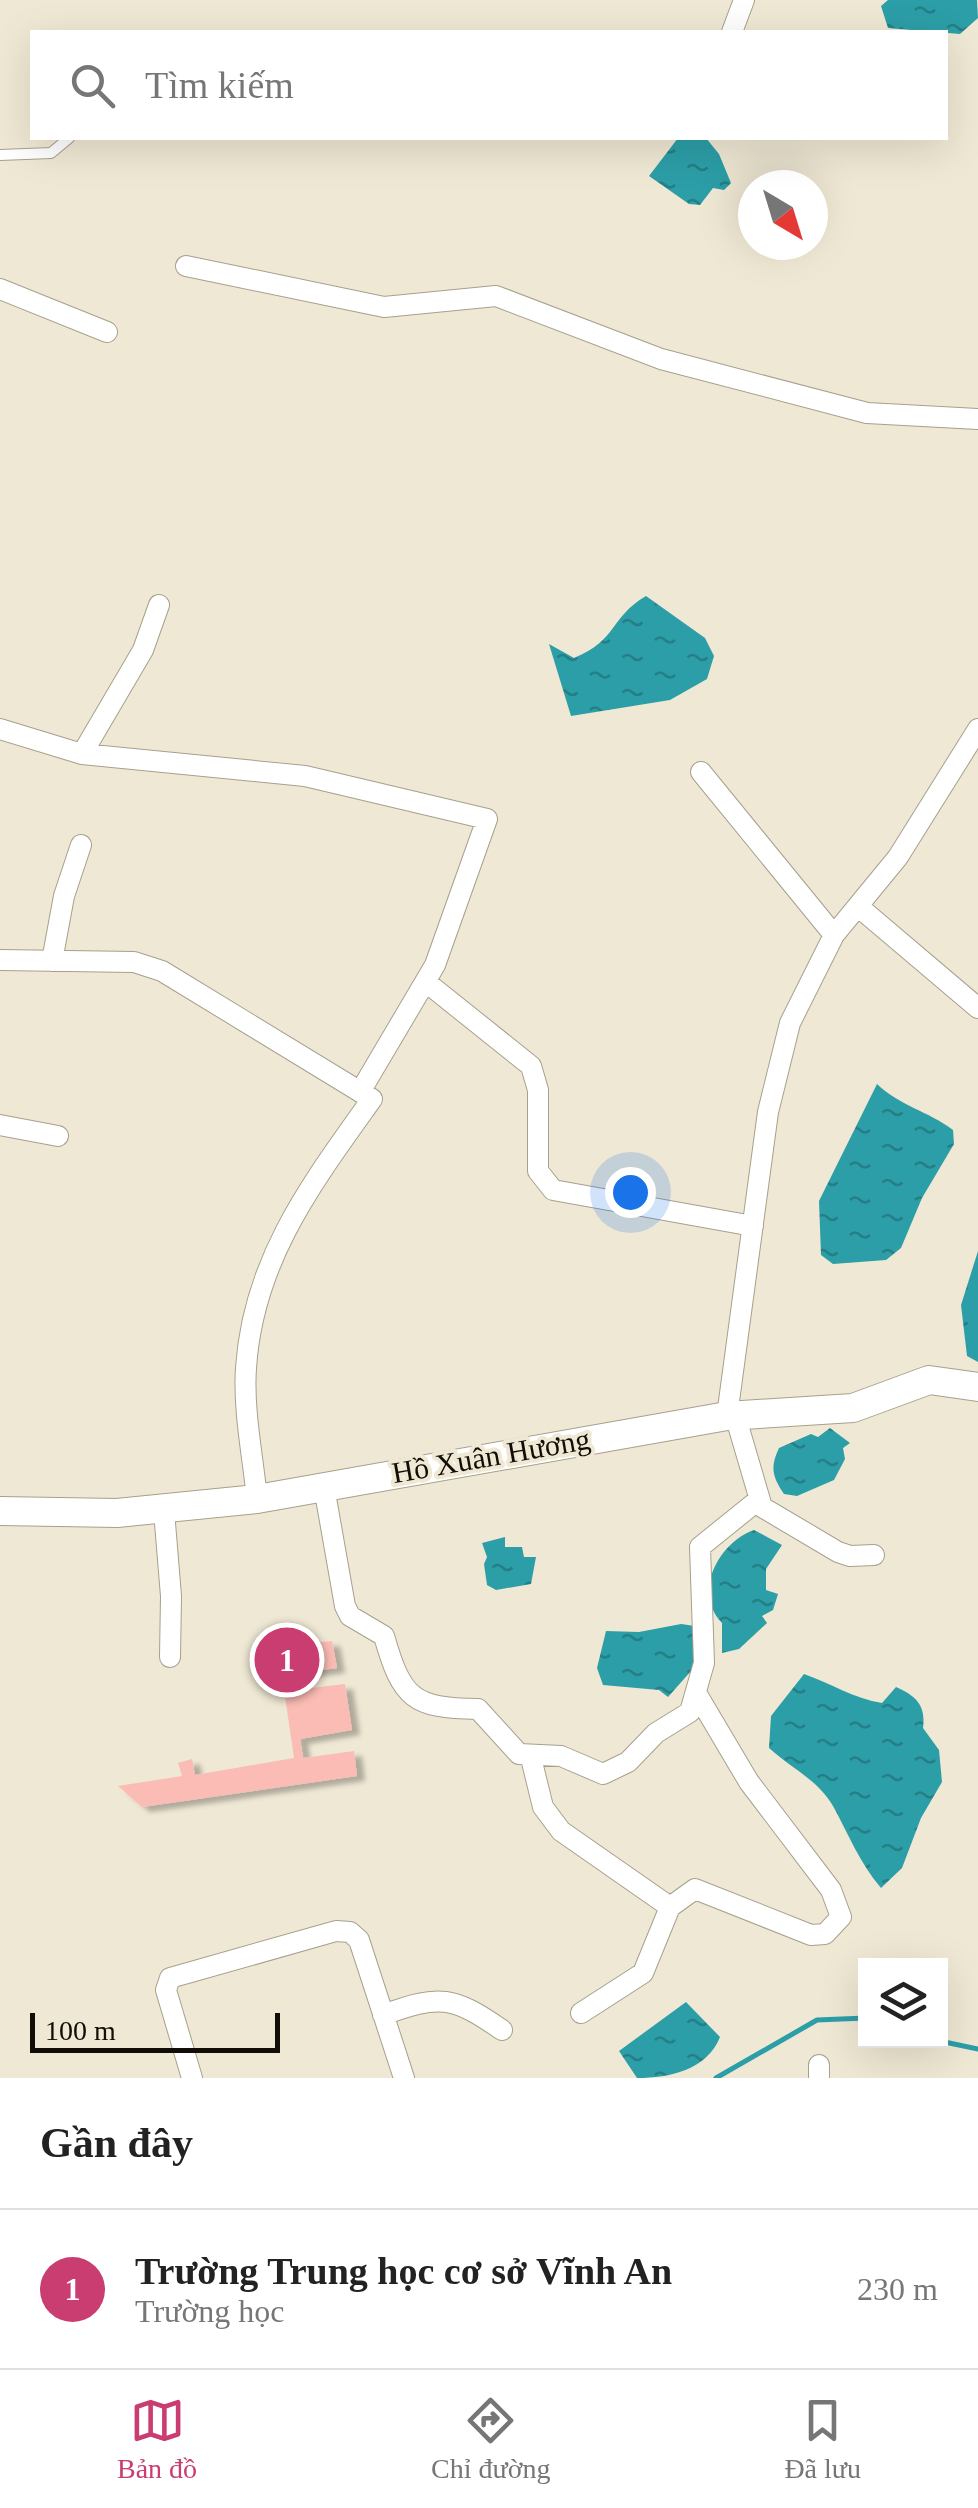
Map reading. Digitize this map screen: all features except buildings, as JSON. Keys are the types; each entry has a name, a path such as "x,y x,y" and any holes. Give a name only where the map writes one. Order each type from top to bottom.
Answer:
{"street":[{"path":"733,30 744,0"},
{"path":"186,266 384,307 496,296 661,359 867,412 978,419"},
{"path":"0,289 107,332"},
{"path":"82,754 144,650 160,605"},
{"path":"0,729 82,754 305,776 482,815 489,825 426,982 360,1092"},
{"path":"874,1555 838,1552 773,1515 757,1501 731,1415 768,1112 790,1023 834,936 860,908 978,729"},
{"path":"701,772 834,936"},
{"path":"52,961 64,896 81,846"},
{"path":"860,908 978,1008"},
{"path":"0,960 134,962 162,971 372,1099 294,1210 276,1246 250,1335 246,1371 257,1500"},
{"path":"426,982 531,1066 538,1090 538,1171 553,1190 754,1226"},
{"path":"0,1125 58,1136"},
{"name":"Hồ Xuân Hương","path":"0,1511 164,1511 257,1500 731,1415 854,1408 928,1380 978,1387"},
{"path":"324,1487 344,1606 350,1616 384,1636 406,1694 443,1710 478,1709 519,1754 531,1758 561,1756 603,1774 628,1762 656,1733 690,1712 698,1696 704,1663 700,1547 706,1536 757,1501"},
{"path":"164,1511 171,1596 170,1657"},
{"path":"580,2012 643,1973 670,1907 688,1892 702,1890 729,1905 811,1935 826,1934 837,1927 841,1917 831,1890 750,1782 698,1696"},
{"path":"531,1758 544,1807 561,1830 670,1907"},
{"path":"192,2078 166,1990 170,1978 183,1971 336,1931 350,1932 359,1940 404,2078"},
{"path":"383,2015 424,2000 452,2000 502,2030"}],"lane":[{"path":"0,155 50,153 67,140"}],"water":[{"path":"888,0 977,0 978,18 960,34 888,28 881,6"},
{"path":"676,140 708,140 719,154 731,183 724,190 713,188 700,205 689,204 649,176"},
{"path":"646,596 705,638 714,656 707,679 670,700 571,716 549,644 574,658 599,644 625,612"},
{"path":"877,1084 953,1130 954,1144 922,1198 901,1248 886,1260 833,1264 821,1255 819,1201"},
{"path":"978,1251 978,1362 967,1356 961,1305"},
{"path":"830,1428 850,1443 843,1448 845,1459 834,1480 797,1496 784,1494 774,1471 779,1448 811,1434 818,1437"},
{"path":"754,1530 782,1545 766,1569 766,1590 778,1594 773,1610 762,1616 767,1623 739,1649 722,1653 722,1623 713,1611 710,1583 730,1545"},
{"path":"505,1537 505,1547 522,1547 524,1557 536,1557 531,1584 496,1590 487,1585 487,1557 482,1543"},
{"path":"681,1624 695,1626 699,1662 668,1697 659,1690 603,1685 597,1668 606,1631 639,1632"},
{"path":"804,1674 882,1703 896,1687 903,1690 918,1702 923,1728 939,1750 942,1782 921,1818 902,1868 881,1888 827,1797 769,1748 771,1716"},
{"path":"686,2002 720,2037 714,2048 686,2070 637,2078 619,2051"}],"waterway":[{"path":"716,2078 817,2020 858,2018"},
{"path":"948,2043 978,2049"}],"place":[{"name":"Trường Trung học cơ sở Vĩnh An","path":"287,1660"}]}
